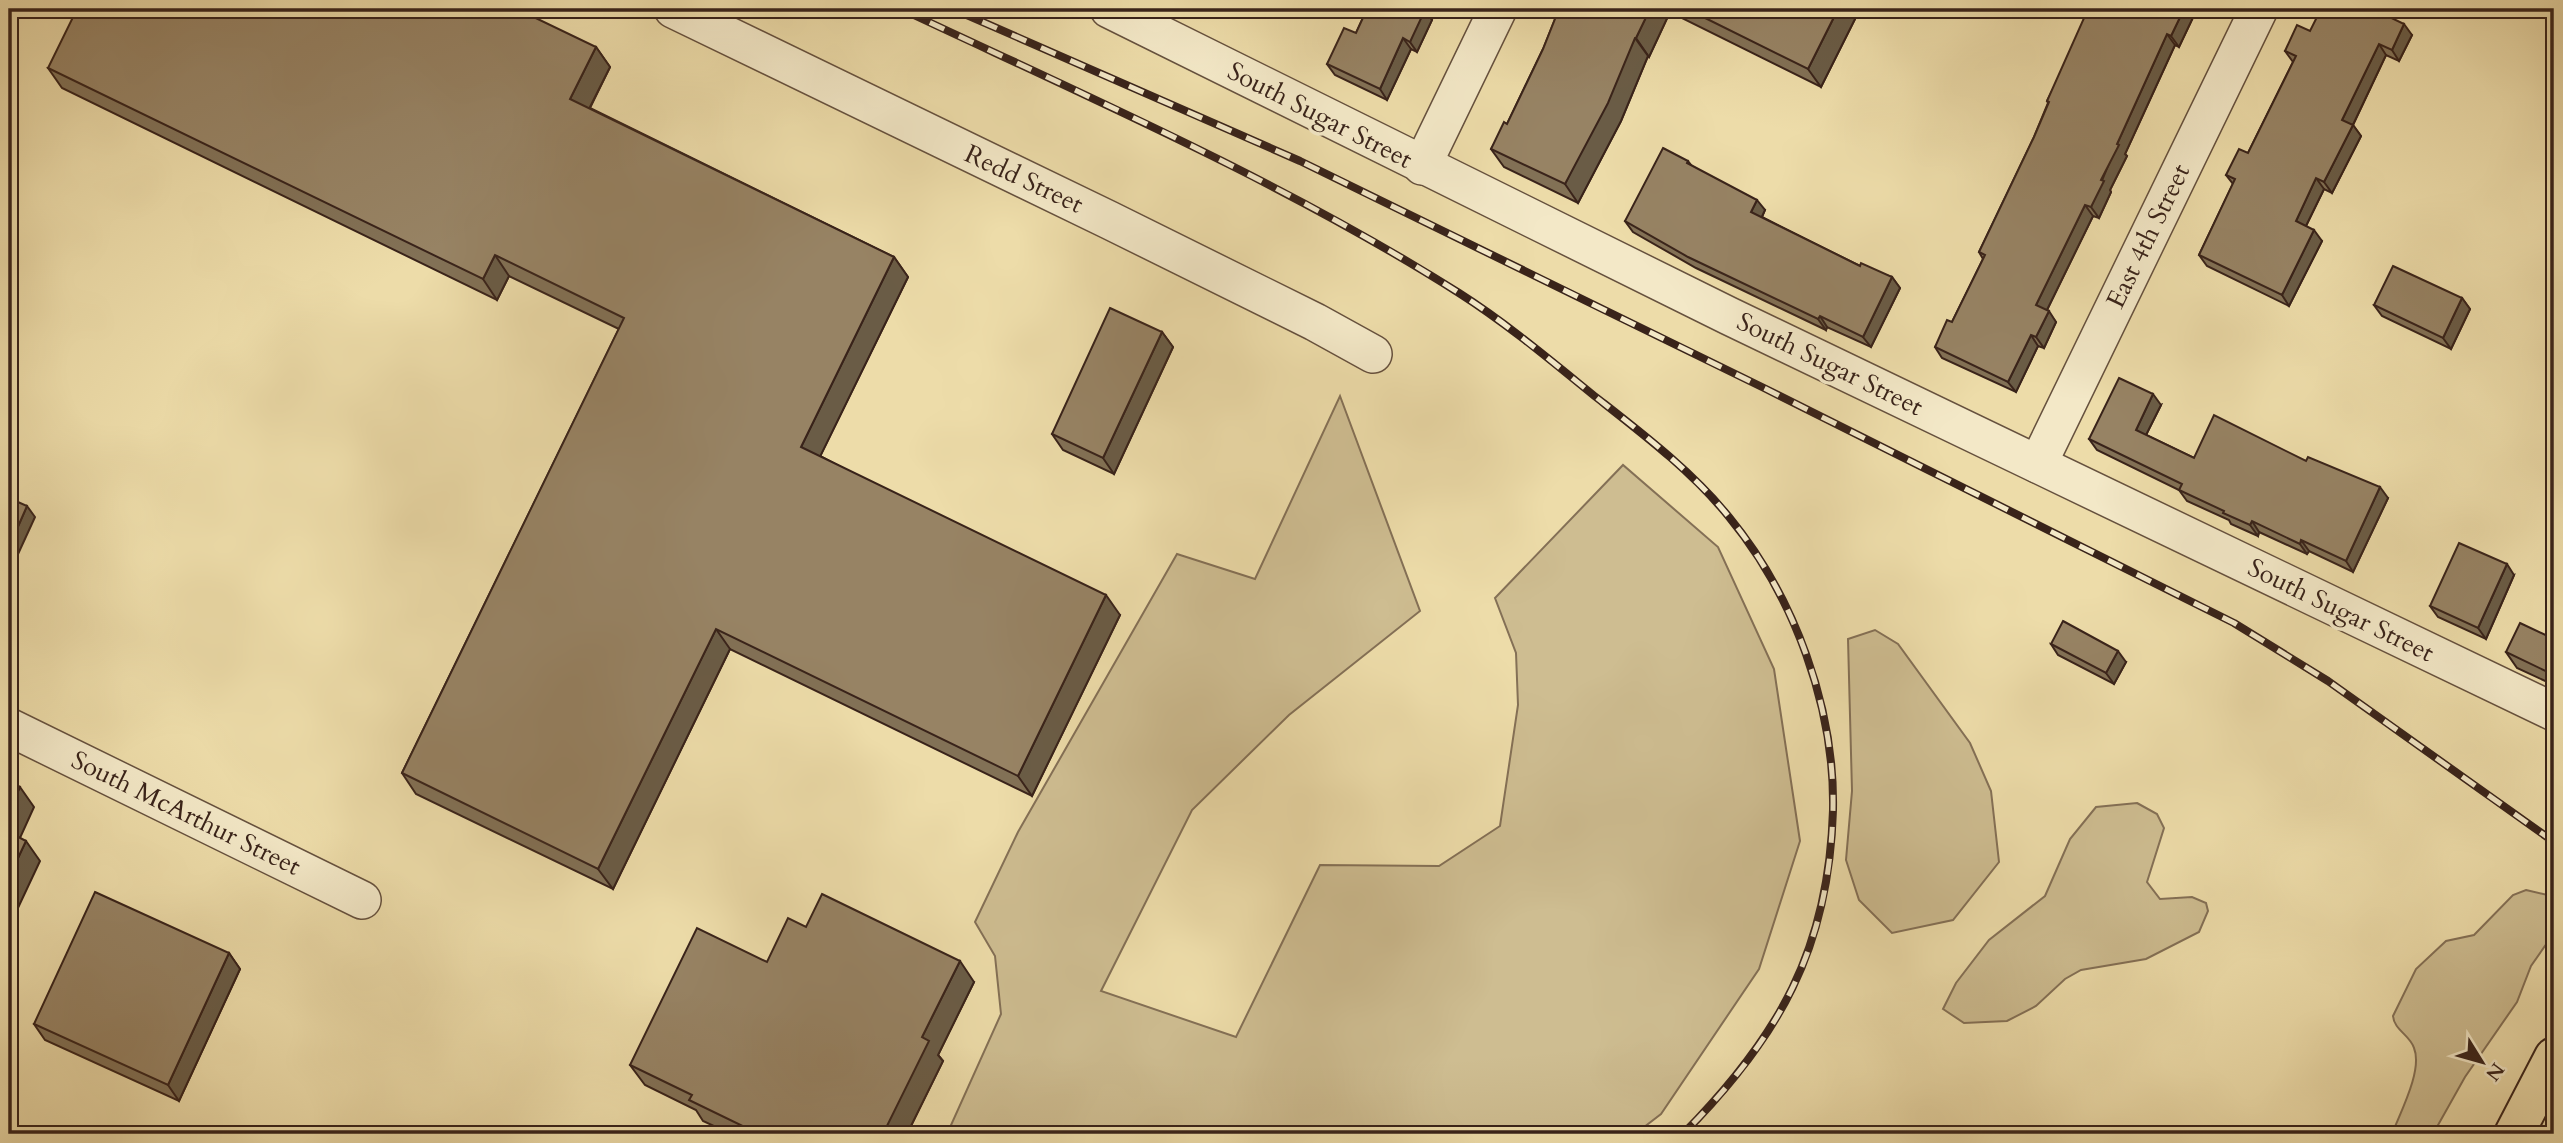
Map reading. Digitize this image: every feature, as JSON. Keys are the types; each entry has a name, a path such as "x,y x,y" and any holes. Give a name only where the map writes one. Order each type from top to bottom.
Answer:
{"main road":[{"path":"2514,1134 2554,1057"}],"street":[{"name":"Redd Street","path":"673,9 1109,220 1315,322 1373,354"},
{"name":"South Sugar Street","path":"1109,9 1422,166 2554,712"},
{"path":"1422,166 1499,9"},
{"name":"East 4th Street","path":"2038,464 2259,9"},
{"name":"South McArthur Street","path":"9,727 362,900"}],"shaded area":[{"path":"1340,396 1420,611 1289,715 1192,810 1101,991 1236,1037 1320,865 1439,866 1500,826 1518,705 1516,653 1495,598 1623,465 1718,547 1774,669 1800,841 1759,969 1661,1114 1635,1134 947,1134 1001,1014 995,956 975,922 1018,832 1177,554 1255,579"},
{"path":"1875,630 1898,644 1970,743 1991,791 1999,862 1953,920 1892,933 1859,900 1846,860 1852,791 1848,639"},
{"path":"2137,803 2157,814 2164,828 2147,882 2160,899 2192,897 2206,903 2208,911 2199,932 2146,959 2081,970 2065,979 2036,1006 2007,1021 1964,1023 1943,1009 1956,983 1989,940 2045,896 2070,839 2096,807"},
{"path":"2526,890 2552,896 2554,933 2531,966 2517,1002 2465,1077 2433,1134 2392,1134 2413,1079 2416,1057 2412,1043 2396,1025 2393,1016 2416,969 2446,941 2474,935 2513,895"}],"building":[{"path":"77,9 517,9 596,47 570,99 894,257 801,447 1106,595 1018,776 716,629 598,869 402,773 624,318 495,255 483,279 48,68"},
{"path":"1367,9 1425,10 1410,42 1403,38 1380,89 1327,64 1344,28 1356,33"},
{"path":"1559,9 1650,9 1608,103 1565,184 1491,149 1504,122 1507,124"},
{"path":"1687,9 1838,9 1808,69"},
{"path":"2088,9 2184,9 2171,36 2167,34 2091,207 2085,205 2036,305 2049,311 2036,337 2031,335 2008,382 1935,347 1947,320 1952,322 1985,255 1979,252 2034,137"},
{"path":"2321,9 2380,9 2379,12 2404,24 2392,50 2379,44 2342,120 2353,125 2324,182 2316,178 2296,221 2314,230 2282,295 2199,255 2235,179 2226,175 2239,149 2248,153 2296,56 2285,51 2297,25 2310,31"},
{"path":"1663,148 1757,200 1751,212 1860,266 1861,263 1892,277 1863,337 1820,316 1818,319 1688,257 1625,221"},
{"path":"2393,266 2462,298 2443,338 2374,305"},
{"path":"1110,308 1162,332 1103,458 1052,434"},
{"path":"2119,378 2153,394 2136,430 2194,458 2214,415 2306,461 2308,457 2380,487 2346,561 2301,540 2300,544 2252,521 2250,525 2223,513 2224,511 2179,490 2182,484 2089,439"},
{"path":"9,498 27,506 9,547"},
{"path":"2459,543 2507,564 2478,628 2430,606"},
{"path":"2063,621 2118,651 2106,673 2051,644"},
{"path":"2520,623 2554,639 2554,675 2506,652"},
{"path":"9,782 20,787 9,810"},
{"path":"9,832 26,841 9,877"},
{"path":"95,892 229,953 168,1085 34,1024"},
{"path":"822,894 960,961 922,1037 929,1041 883,1134 759,1134 689,1100 692,1095 630,1065 697,928 767,962 788,918 806,927"}],"railway":[{"path":"901,9 1114,108 1255,178 1324,214 1459,293 1527,342 1664,452 1714,500 1752,548 1791,617 1818,693 1832,771 1833,810 1829,860 1821,906 1809,948 1793,988 1772,1026 1746,1062 1683,1134"},
{"path":"953,9 1300,161 1764,388 2234,623 2328,681 2554,842"}]}
